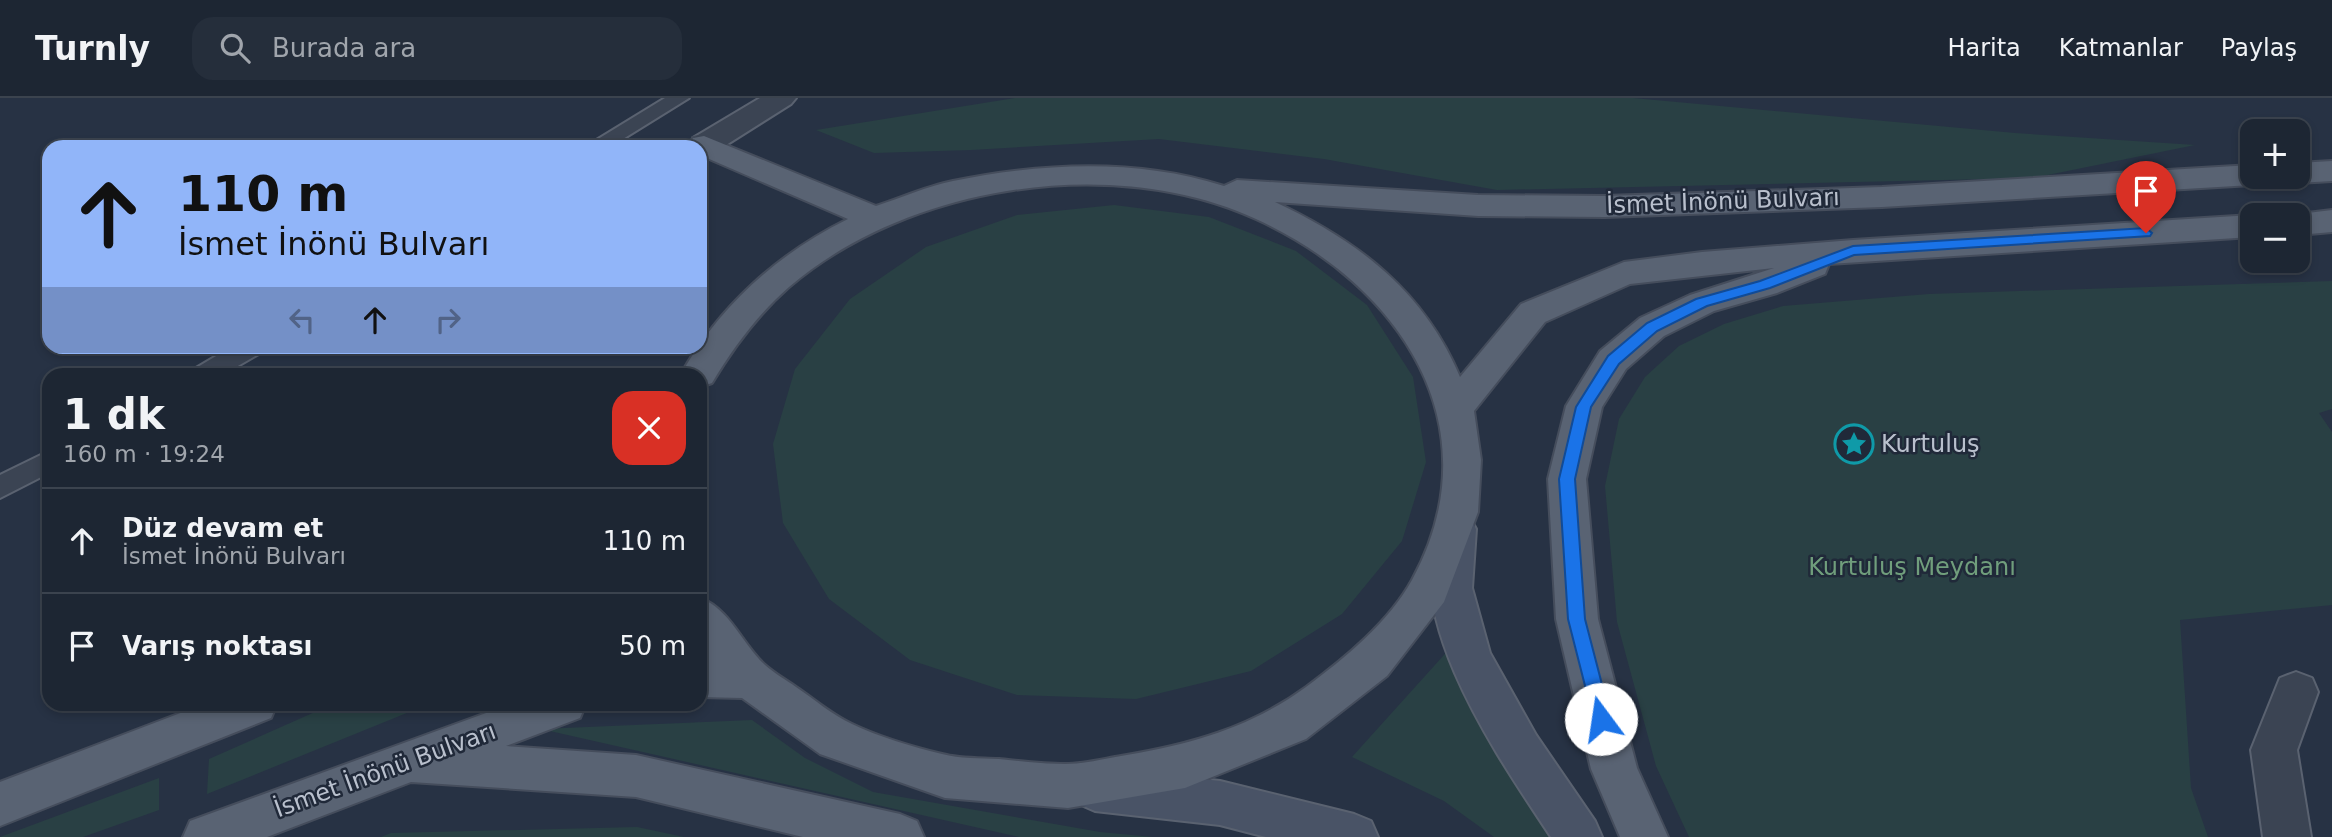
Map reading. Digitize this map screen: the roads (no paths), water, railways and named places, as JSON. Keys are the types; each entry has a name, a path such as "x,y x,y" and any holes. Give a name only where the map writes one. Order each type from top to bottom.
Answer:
{"main road":[{"path":"707,146 875,218"},
{"path":"2310,172 2332,171"},
{"path":"703,368 725,332 777,279 819,249 875,218 952,191 1032,177 1114,176 1194,187 1265,210 1330,244 1385,289 1429,345 1455,409 1462,460 1451,588 1466,646 1510,734 1578,837"},
{"name":"İsmet İnönü Bulvarı","path":"1194,187 1319,194 1408,203 1514,206 1792,201 2240,176"},
{"path":"2310,222 2332,221"},
{"path":"1455,409 1533,313 1624,273 1702,262 1853,250 2240,227"},
{"path":"1644,837 1614,769 1577,619 1567,479 1584,407 1613,360 1652,327 1702,303 1765,285 1853,250"},
{"path":"1068,786 1185,767 1290,725 1372,663 1429,590 1458,512"},
{"path":"707,625 750,679 836,739 945,777 1068,786 1220,803 1354,837"},
{"path":"707,678 750,679"},
{"path":"0,804 238,711"},
{"name":"İsmet İnönü Bulvarı","path":"207,837 545,711"},
{"path":"410,761 636,776 900,837"}],"street":[{"path":"707,143 781,98"},
{"path":"2287,837 2274,750 2296,692"}],"lane":[{"path":"607,140 679,98"},
{"path":"215,368 239,354"},
{"path":"0,488 42,465"}],"place":[{"name":"Kurtuluş","path":"1854,444"}],"park label":[{"name":"Kurtuluş Meydanı","path":"1912,567"}]}
